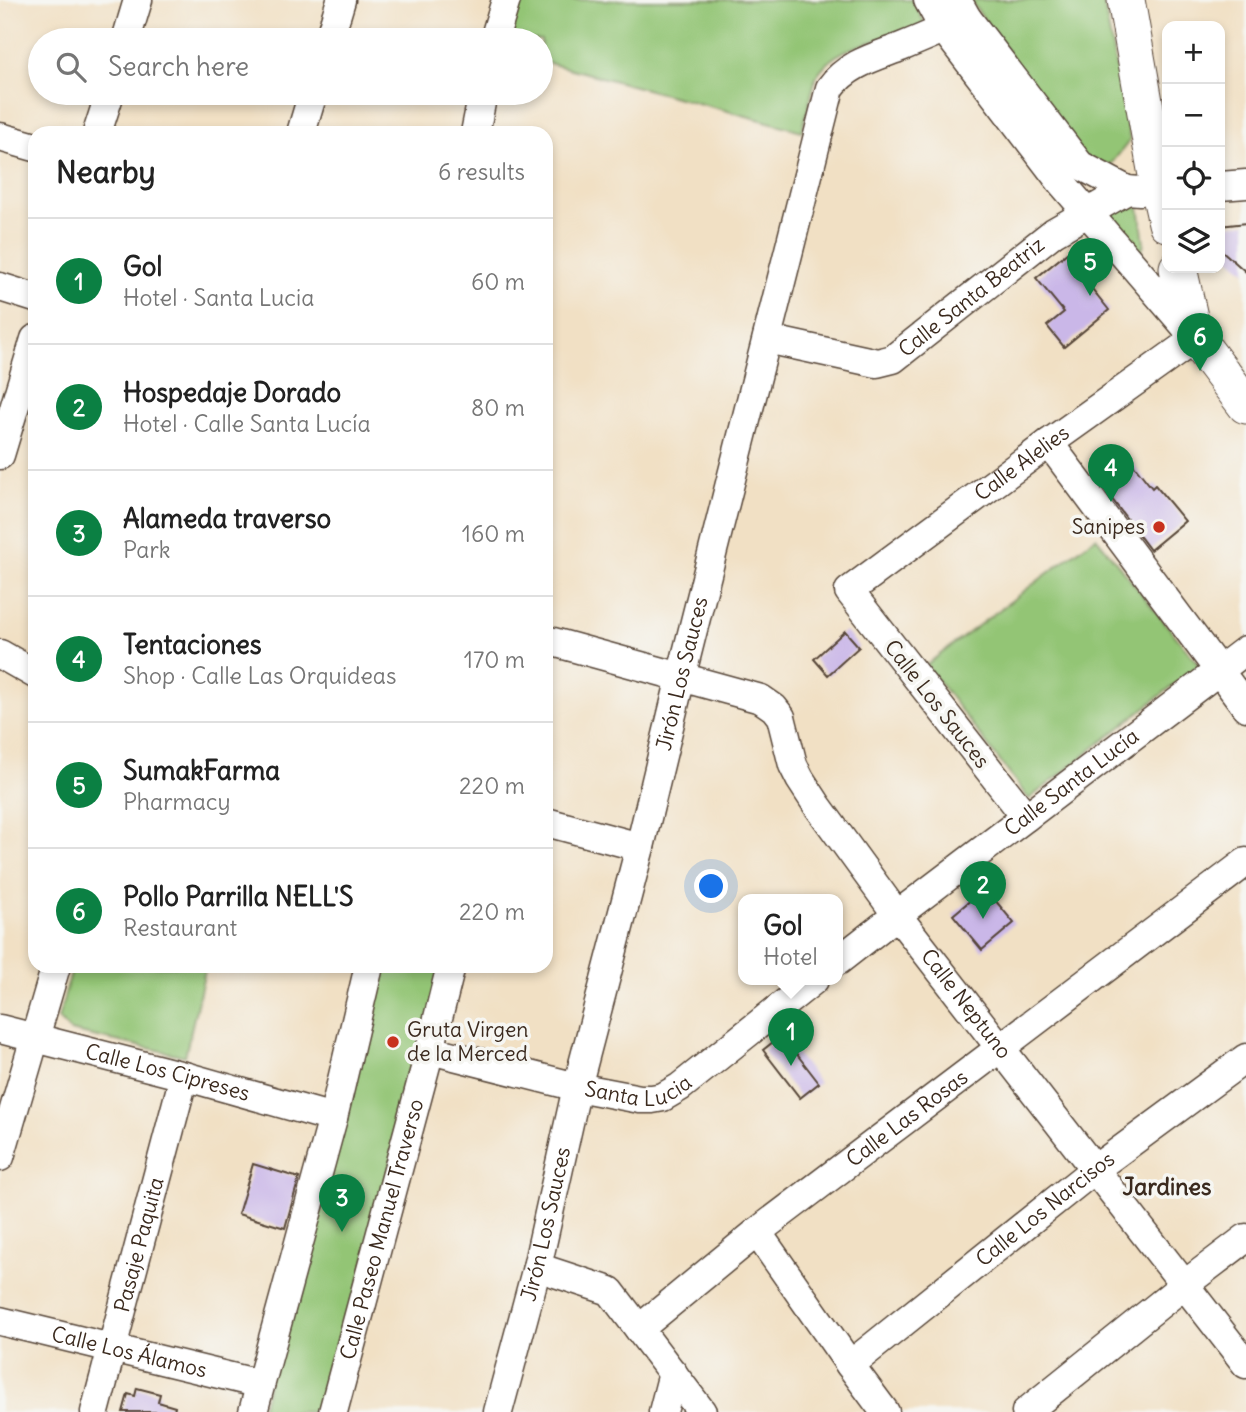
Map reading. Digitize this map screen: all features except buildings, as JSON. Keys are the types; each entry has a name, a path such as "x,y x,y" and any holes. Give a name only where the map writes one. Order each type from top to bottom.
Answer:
{"main road":[{"path":"1126,0 1155,199"},
{"path":"1179,273 1194,336 1246,405"}],"street":[{"path":"130,28 138,0"},
{"path":"333,28 341,0"},
{"path":"498,28 506,0"},
{"path":"929,0 956,16 1080,165 1155,199"},
{"path":"956,16 1061,182 1194,336"},
{"name":"Jirón Los Sauces","path":"498,1412 537,1267 577,1087 640,847 830,88 838,76 853,66 956,16"},
{"path":"99,126 106,105"},
{"path":"303,126 309,105"},
{"path":"476,126 481,105"},
{"path":"0,137 28,145"},
{"path":"1225,186 1246,184"},
{"name":"Calle Santa Beatriz","path":"767,339 877,363 894,359 1054,232 1087,214 1155,199"},
{"path":"0,288 28,296"},
{"name":"Calle Alelies","path":"849,591 1194,336"},
{"path":"0,455 28,362"},
{"path":"1049,443 1246,707"},
{"name":"Calle Los Sauces","path":"849,591 1026,817"},
{"path":"553,642 681,677"},
{"name":"Calle Santa Lucía","path":"897,915 1246,650"},
{"path":"0,654 28,670"},
{"name":"Calle Neptuno","path":"681,677 761,699 774,708 781,717 793,765 807,792 897,915 1246,1364"},
{"path":"553,824 640,847"},
{"name":"Calle Las Rosas","path":"639,1329 757,1232 1246,862"},
{"path":"843,957 897,915"},
{"path":"0,1157 54,973"},
{"path":"253,1412 333,1118 367,973"},
{"name":"Calle Paseo Manuel Traverso","path":"341,1410 449,973"},
{"name":"Santa Lucia","path":"430,1050 577,1087 640,1099 663,1097 680,1087 808,985"},
{"name":"Calle Los Cipreses","path":"0,1029 184,1076 333,1118"},
{"name":"Calle Los Narcisos","path":"850,1366 1095,1169 1246,1058"},
{"name":"Pasaje Paquita","path":"95,1412 184,1076"},
{"path":"757,1232 885,1412"},
{"path":"1026,1412 1246,1238"},
{"path":"537,1267 610,1291 702,1412"},
{"name":"Calle Los Álamos","path":"0,1321 260,1384"},
{"path":"663,1412 673,1373"}],"green space":[{"path":"506,0 912,0 926,25 855,47 829,62 816,77 802,131 553,64 553,28 498,28"},
{"path":"970,0 1103,0 1130,140 1111,164 1088,164"},
{"path":"1139,206 1144,243 1142,251 1137,254 1108,214 1112,209"},
{"path":"1096,537 1199,665 1029,799 926,665"},
{"path":"71,973 204,973 185,1056 70,1031 58,1019"},
{"path":"376,973 441,973 325,1412 261,1412"}],"place":[{"name":"SumakFarma","path":"1090,296"},
{"name":"Pollo Parrilla NELL'S","path":"1200,371"},
{"name":"Tentaciones","path":"1111,502"},
{"name":"Sanipes","path":"1159,527"},
{"name":"Hospedaje Dorado","path":"983,919"},
{"name":"Gruta Virgen de la Merced","path":"393,1042"},
{"name":"Gol","path":"791,1066"},
{"name":"Alameda traverso","path":"342,1232"}],"district":[{"name":"Jardines","path":"1167,1187"}]}
